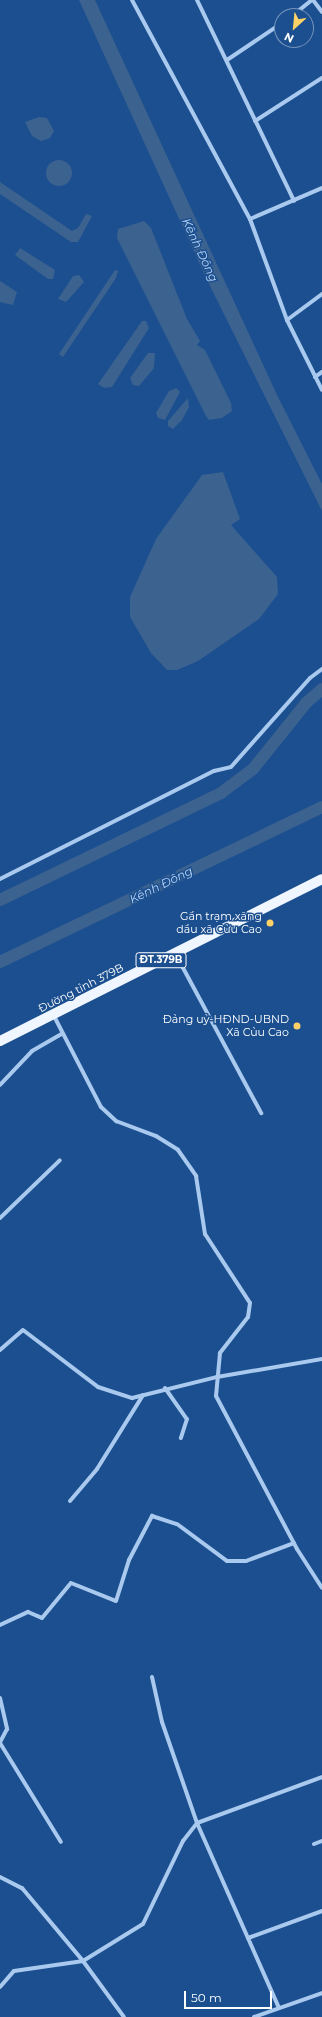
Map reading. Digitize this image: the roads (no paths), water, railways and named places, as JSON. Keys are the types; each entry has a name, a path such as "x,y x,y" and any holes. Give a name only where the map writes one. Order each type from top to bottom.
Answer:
{"main road":[{"name":"Đường tỉnh 379B","path":"0,1041 54,1016 175,952 322,879"}],"street":[{"path":"132,0 250,219 287,320 322,390"},
{"path":"196,0 227,60 294,201"},
{"path":"302,8 312,0 322,12"},
{"path":"227,60 274,29"},
{"path":"255,121 322,78"},
{"path":"250,219 322,188"},
{"path":"287,320 322,294"},
{"path":"315,377 322,372"},
{"path":"0,879 214,771 231,767 322,670"},
{"path":"175,952 261,1113"},
{"path":"54,1016 61,1034 101,1107 116,1121 156,1136 178,1150 196,1176 205,1234 250,1304 245,1322 220,1353 216,1396 294,1543 322,1588"},
{"path":"0,1085 32,1051 61,1034"},
{"path":"0,1218 60,1160"},
{"path":"0,1350 23,1330 98,1387 132,1398 165,1388 217,1377 322,1359"},
{"path":"165,1388 187,1419 181,1438"},
{"path":"70,1501 97,1469 144,1394"},
{"path":"0,1625 28,1612 42,1618 71,1583 116,1601 129,1560 152,1516 177,1524 227,1561 246,1561 294,1543"},
{"path":"152,1677 162,1722 197,1823 280,2008"},
{"path":"0,1698 7,1729 0,1742 62,1842"},
{"path":"0,1987 14,1970 83,1961 143,1924 183,1841 197,1823 322,1777"},
{"path":"314,1844 322,1842"},
{"path":"0,1876 22,1888 83,1961 124,2017"},
{"path":"248,1938 322,1911"},
{"path":"254,2017 322,1992"}],"water":[{"path":"79,0 95,0 278,397 322,484 322,511 208,282"},
{"path":"39,117 47,118 54,131 50,138 41,141 32,136 25,122"},
{"path":"59,160 68,164 72,173 68,182 59,186 50,182 46,173 50,164"},
{"path":"0,182 72,231 78,228 86,214 92,216 78,242 71,242 0,194"},
{"path":"144,221 151,228 187,319 200,341 197,345 205,350 231,403 232,411 222,418 209,420 206,416 117,238 118,229"},
{"path":"20,248 55,270 53,279 48,279 15,255"},
{"path":"115,270 118,271 116,278 63,357 59,354"},
{"path":"79,275 84,282 66,302 58,299 73,276"},
{"path":"0,281 17,292 13,305 0,302"},
{"path":"142,321 146,321 149,328 112,387 104,388 98,384"},
{"path":"148,353 155,353 154,368 139,386 133,385 130,378"},
{"path":"176,388 180,392 165,420 158,418 156,413 169,391"},
{"path":"188,398 189,407 182,420 173,429 168,426 168,421"},
{"path":"223,472 240,519 231,525 277,577 278,594 259,619 198,661 177,670 167,670 151,653 130,617 130,597 156,539 202,475"}],"waterway":[{"path":"0,900 221,793 253,769 306,703 322,689"},
{"name":"Kênh Đông","path":"0,962 322,807"}],"place":[{"name":"Gần trạm xăng dầu xã Cửu Cao","path":"270,923"},
{"name":"Đảng uỷ-HĐND-UBND Xã Củu Cao","path":"297,1026"}]}
